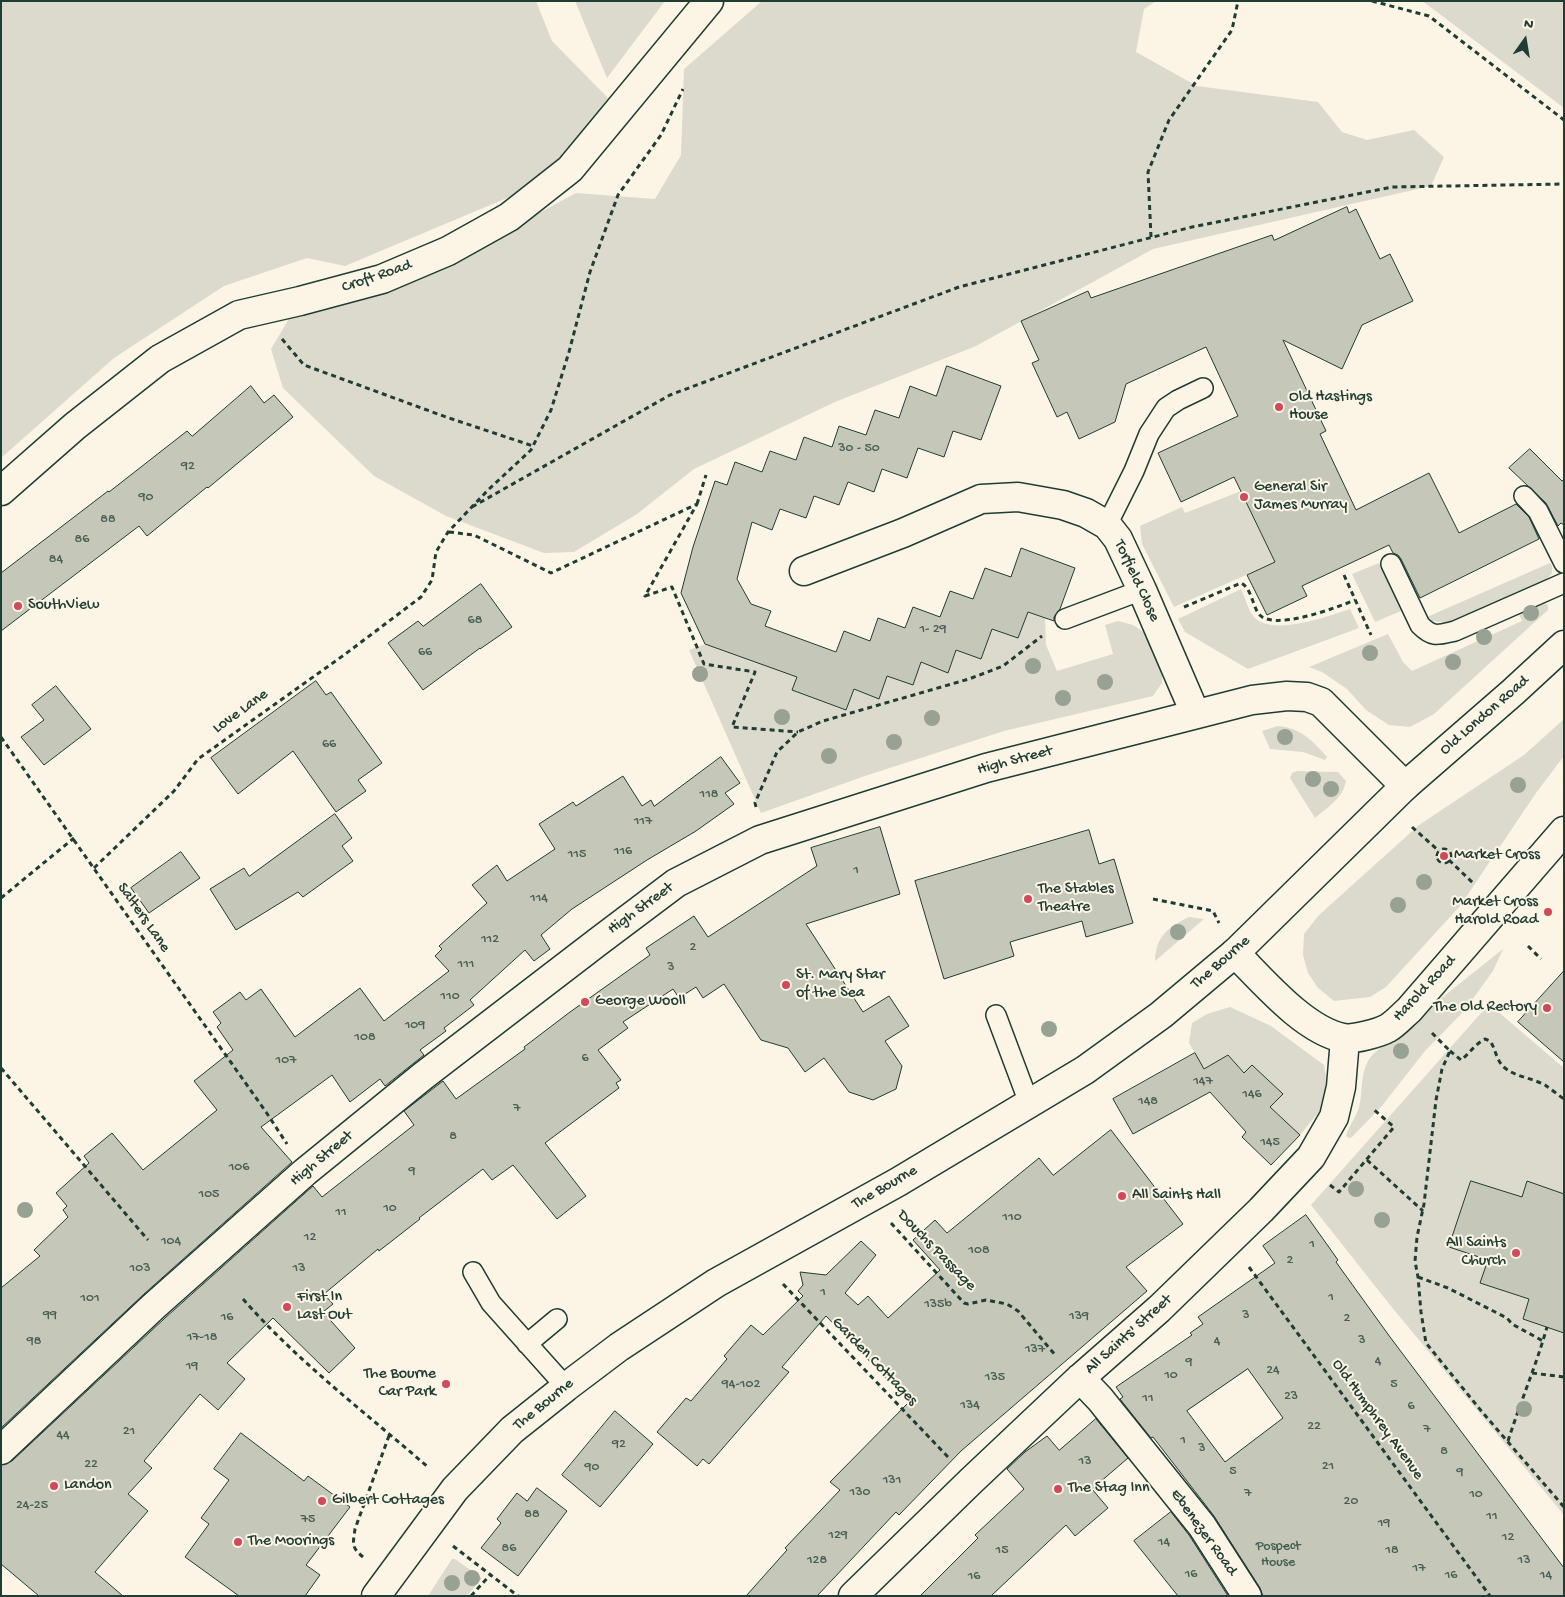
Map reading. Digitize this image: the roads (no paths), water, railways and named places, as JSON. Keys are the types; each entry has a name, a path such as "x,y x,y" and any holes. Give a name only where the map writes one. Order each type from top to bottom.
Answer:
{"main road":[{"name":"Croft Road","path":"1,491 75,426 160,359 239,314 300,301 382,279 448,251 508,217 570,169 709,1"},
{"name":"Torfield Close","path":"804,571 903,533 981,499 1018,497 1063,505 1086,513 1107,525 1118,540 1142,590 1195,713"},
{"name":"Old London Road","path":"1405,786 1564,645"},
{"name":"High Street","path":"1,1450 154,1306 305,1172 423,1076 676,883 760,840 986,768 1195,713 1252,700 1287,696 1307,697 1322,702 1405,786"},
{"name":"The Bourne","path":"382,1587 456,1489 512,1430 566,1387 627,1342 716,1283 869,1199 1085,1070 1160,1015 1235,953 1405,786"},
{"name":"Harold Road","path":"1344,1039 1364,1036 1388,1028 1409,1010 1564,831"},
{"path":"1235,953 1299,1015 1325,1031 1344,1039"},
{"name":"All Saints' Street","path":"853,1596 1078,1380 1159,1309 1262,1210 1311,1157 1334,1117 1341,1087 1344,1039"},
{"name":"Ebenezer Road","path":"1078,1380 1100,1399 1202,1526 1247,1596"}],"lane":[{"path":"1107,525 1149,434 1166,408 1203,388"},
{"path":"1524,496 1538,511 1564,563"},
{"path":"1392,564 1420,625 1427,632 1436,636 1455,632 1564,583"},
{"path":"1064,619 1142,590"},
{"path":"996,1015 1029,1104"},
{"path":"473,1272 492,1303 566,1387"},
{"path":"527,1344 557,1318"}],"place":[{"name":"Old Hastings House","path":"1279,407"},
{"name":"General Sir James Murray","path":"1244,497"},
{"name":"SouthView","path":"18,606"},
{"name":"Market Cross","path":"1444,856"},
{"name":"The Stables Theatre","path":"1028,899"},
{"name":"Market Cross Harold Road","path":"1548,912"},
{"name":"St. Mary Star of the Sea","path":"786,985"},
{"name":"George Wooll","path":"585,1002"},
{"name":"The Old Rectory","path":"1547,1008"},
{"name":"All Saints Hall","path":"1122,1196"},
{"name":"All Saints Church","path":"1516,1253"},
{"name":"First In Last Out","path":"287,1307"},
{"name":"The Bourne Car Park","path":"446,1384"},
{"name":"Landon","path":"54,1486"},
{"name":"The Stag Inn","path":"1058,1489"},
{"name":"Gilbert Cottages","path":"322,1501"},
{"name":"The Moorings","path":"238,1542"}]}
